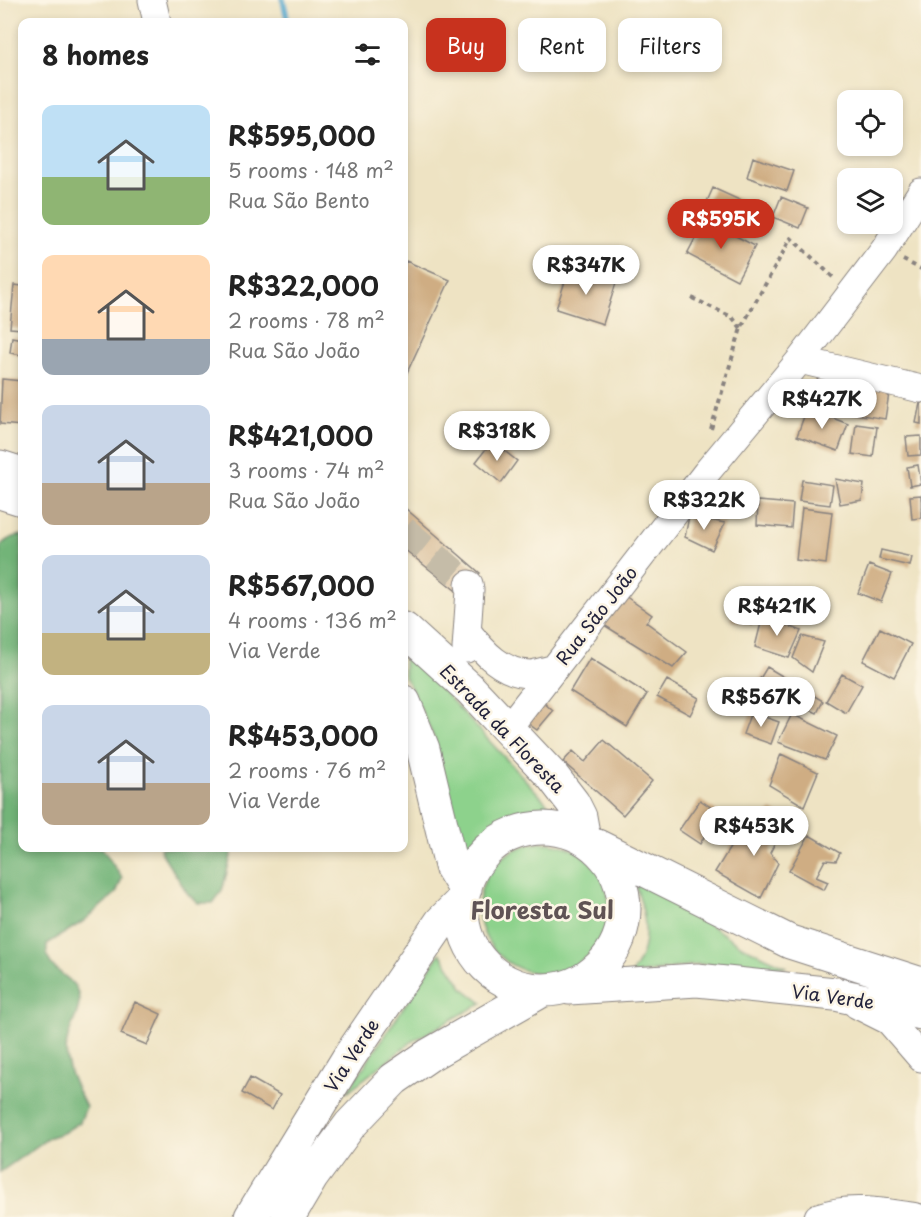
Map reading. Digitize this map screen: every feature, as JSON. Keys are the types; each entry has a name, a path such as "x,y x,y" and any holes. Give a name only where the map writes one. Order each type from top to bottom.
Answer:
{"main road":[{"path":"0,467 18,473"},
{"path":"0,492 18,498"},
{"name":"Estrada da Floresta","path":"408,633 463,683 553,777 573,803 589,842"},
{"path":"408,712 423,749 451,866 464,895"},
{"path":"526,829 556,829 589,842 611,863 622,886 625,912 620,938 608,960 589,977 553,989 519,987 499,977 483,963 471,944 463,923 464,895 477,862 499,841 526,829"},
{"name":"Via Verde","path":"589,842 790,942 921,984"},
{"name":"Via Verde","path":"251,1217 349,1057 441,922 464,895"},
{"name":"Via Verde","path":"288,1217 312,1178 350,1125 394,1079 429,1055 553,989 697,980 835,994 921,1012"}],"street":[{"path":"152,0 156,18"},
{"name":"Rua São João","path":"508,728 706,473 800,360 851,294 884,250 921,192"},
{"path":"800,360 921,389"},
{"path":"463,683 471,590 469,584"},
{"path":"468,632 481,649 498,663 512,670 531,674 555,668"},
{"path":"835,994 889,1021 921,1058"},
{"path":"818,1217 825,1214 865,1210 917,1217"}],"path":[{"path":"706,473 708,438 741,328 791,238 851,294"},
{"path":"693,298 732,317 741,328"}],"green space":[{"path":"18,536 18,852 105,852 122,878 116,893 84,921 47,944 47,955 54,968 72,983 78,993 79,1005 68,1037 66,1055 70,1073 86,1107 80,1122 63,1133 50,1137 0,1172 0,547 4,542"},
{"path":"408,653 558,815 528,815 500,822 460,855 435,740 408,683"},
{"path":"544,843 569,847 590,862 605,883 609,908 605,933 590,954 569,969 544,973 519,969 498,954 483,933 479,908 483,883 498,862 519,847"},
{"path":"161,852 232,852 222,891 213,903 198,903 188,894"},
{"path":"631,872 740,945 787,967 698,964 631,975 641,956 645,923"},
{"path":"440,953 464,989 482,1003 413,1041 347,1092"}],"building":[{"path":"753,157 794,171 787,191 747,177"},
{"path":"713,188 768,213 760,230 705,206"},
{"path":"781,197 808,208 800,228 773,217"},
{"path":"705,220 755,246 737,280 687,254"},
{"path":"408,262 450,280 408,370"},
{"path":"569,269 616,283 603,324 556,309"},
{"path":"14,285 18,286 18,329 10,328"},
{"path":"12,337 18,338 18,354 10,353"},
{"path":"818,375 890,387 885,419 813,407"},
{"path":"2,379 18,381 18,426 0,424"},
{"path":"921,403 921,424 916,423"},
{"path":"807,408 848,424 838,451 797,436"},
{"path":"856,424 877,427 873,457 852,454"},
{"path":"921,436 921,455 908,456 906,437"},
{"path":"492,441 517,461 501,483 476,462"},
{"path":"918,465 921,484 910,486 907,467"},
{"path":"835,479 864,484 862,500 840,504"},
{"path":"802,480 833,485 830,505 799,501"},
{"path":"921,495 921,518 912,519 910,496"},
{"path":"758,501 793,504 791,528 757,525"},
{"path":"802,508 832,512 826,564 796,560"},
{"path":"408,511 480,573 460,594 408,552"},
{"path":"689,516 725,523 712,550 685,537"},
{"path":"881,550 912,557 910,566 879,559"},
{"path":"869,565 892,574 881,602 858,593"},
{"path":"738,593 761,598 752,625 732,620"},
{"path":"625,596 652,615 646,622 687,652 673,668 604,625"},
{"path":"763,615 801,631 789,658 755,647"},
{"path":"880,628 911,644 894,677 863,661"},
{"path":"802,636 824,642 812,672 793,658"},
{"path":"590,658 647,694 627,727 570,691"},
{"path":"767,667 789,680 775,703 753,690"},
{"path":"842,674 862,685 846,713 826,701"},
{"path":"667,680 699,698 690,715 657,697"},
{"path":"811,694 823,701 817,713 804,707"},
{"path":"543,702 553,711 537,730 526,722"},
{"path":"751,712 779,722 771,744 743,734"},
{"path":"792,714 837,736 825,760 778,742"},
{"path":"604,740 652,781 623,815 563,762 573,751 585,762"},
{"path":"781,754 818,772 804,806 769,785"},
{"path":"700,800 718,812 700,844 679,830"},
{"path":"771,810 787,819 770,853 778,863 761,898 715,872 737,836 753,839"},
{"path":"809,835 840,853 836,861 825,860 816,877 828,882 824,890 789,871"},
{"path":"135,1002 161,1014 147,1045 121,1034"},
{"path":"250,1078 280,1095 272,1110 242,1093"}],"waterway":[{"path":"283,0 287,18"}],"tunnel":[{"path":"408,533 469,584"}],"district":[{"name":"Floresta Sul","path":"542,909"}]}
